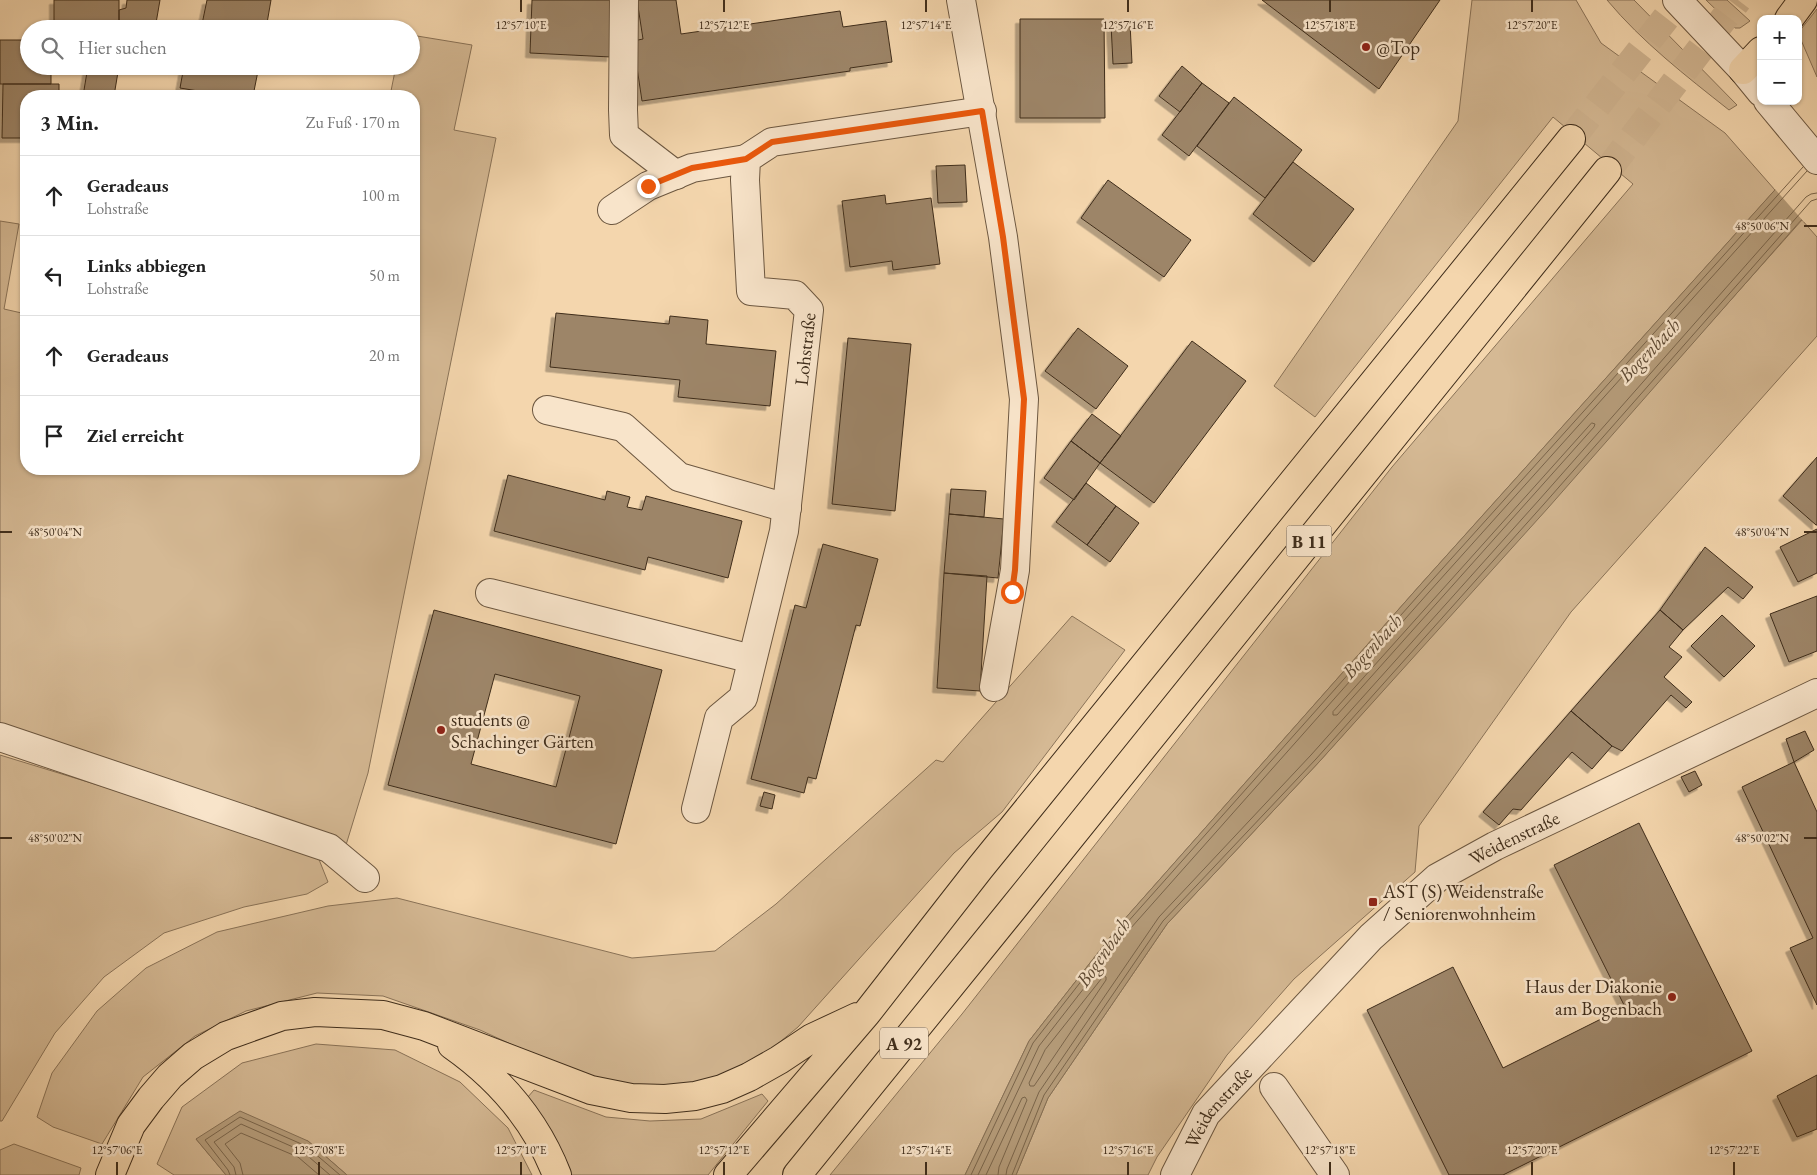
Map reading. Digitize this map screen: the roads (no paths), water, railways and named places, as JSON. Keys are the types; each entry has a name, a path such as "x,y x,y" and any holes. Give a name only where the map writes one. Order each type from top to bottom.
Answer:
{"highway":[{"path":"1792,15 1803,0"},
{"name":"B 11","path":"980,868 1571,139"},
{"name":"B 11","path":"1011,911 1608,171"},
{"name":"A 92","path":"728,1175 866,1014 980,868"},
{"name":"A 92","path":"797,1175 1011,911"},
{"path":"110,1175 131,1125 170,1076 193,1056 226,1036 282,1016 315,1012 383,1015 424,1026 591,1090 631,1098 665,1099 695,1096 722,1089 772,1064 812,1038 866,1014"},
{"path":"424,1026 468,1056 517,1103 536,1132 557,1175"}],"street":[{"path":"624,0 624,135 676,175"},
{"path":"961,0 1003,237 1024,399 1015,570 994,687"},
{"path":"1677,0 1752,61 1757,78"},
{"path":"1774,108 1817,160"},
{"path":"612,210 648,186 692,168 746,159 772,142 982,111"},
{"name":"Lohstraße","path":"696,809 719,718 743,698 784,531 809,310 795,295 751,291 745,180 746,159"},
{"path":"547,410 623,427 679,477 787,508"},
{"path":"490,593 752,659"},
{"name":"Weidenstraße","path":"1175,1175 1206,1114 1371,937 1436,878 1495,846 1817,692"},
{"path":"0,736 329,848 365,878"},
{"path":"1274,1087 1335,1175"}],"water":[{"name":"Bogenbach","path":"1817,143 1817,202 1548,508 1319,762 1167,924 1048,1098 1016,1175 965,1175 1029,1041 1122,922 1421,584"},
{"path":"240,1111 308,1141 347,1175 226,1175 196,1139"}],"tunnel":[{"path":"1571,139 1680,0"},
{"path":"1607,171 1738,0"}],"place":[{"name":"@Top","path":"1366,47"},
{"name":"students @ Schachinger Gärten","path":"441,730"},
{"name":"AST (S) Weidenstraße / Seniorenwohnheim","path":"1373,902"},
{"name":"Haus der Diakonie am Bogenbach","path":"1672,997"}]}
